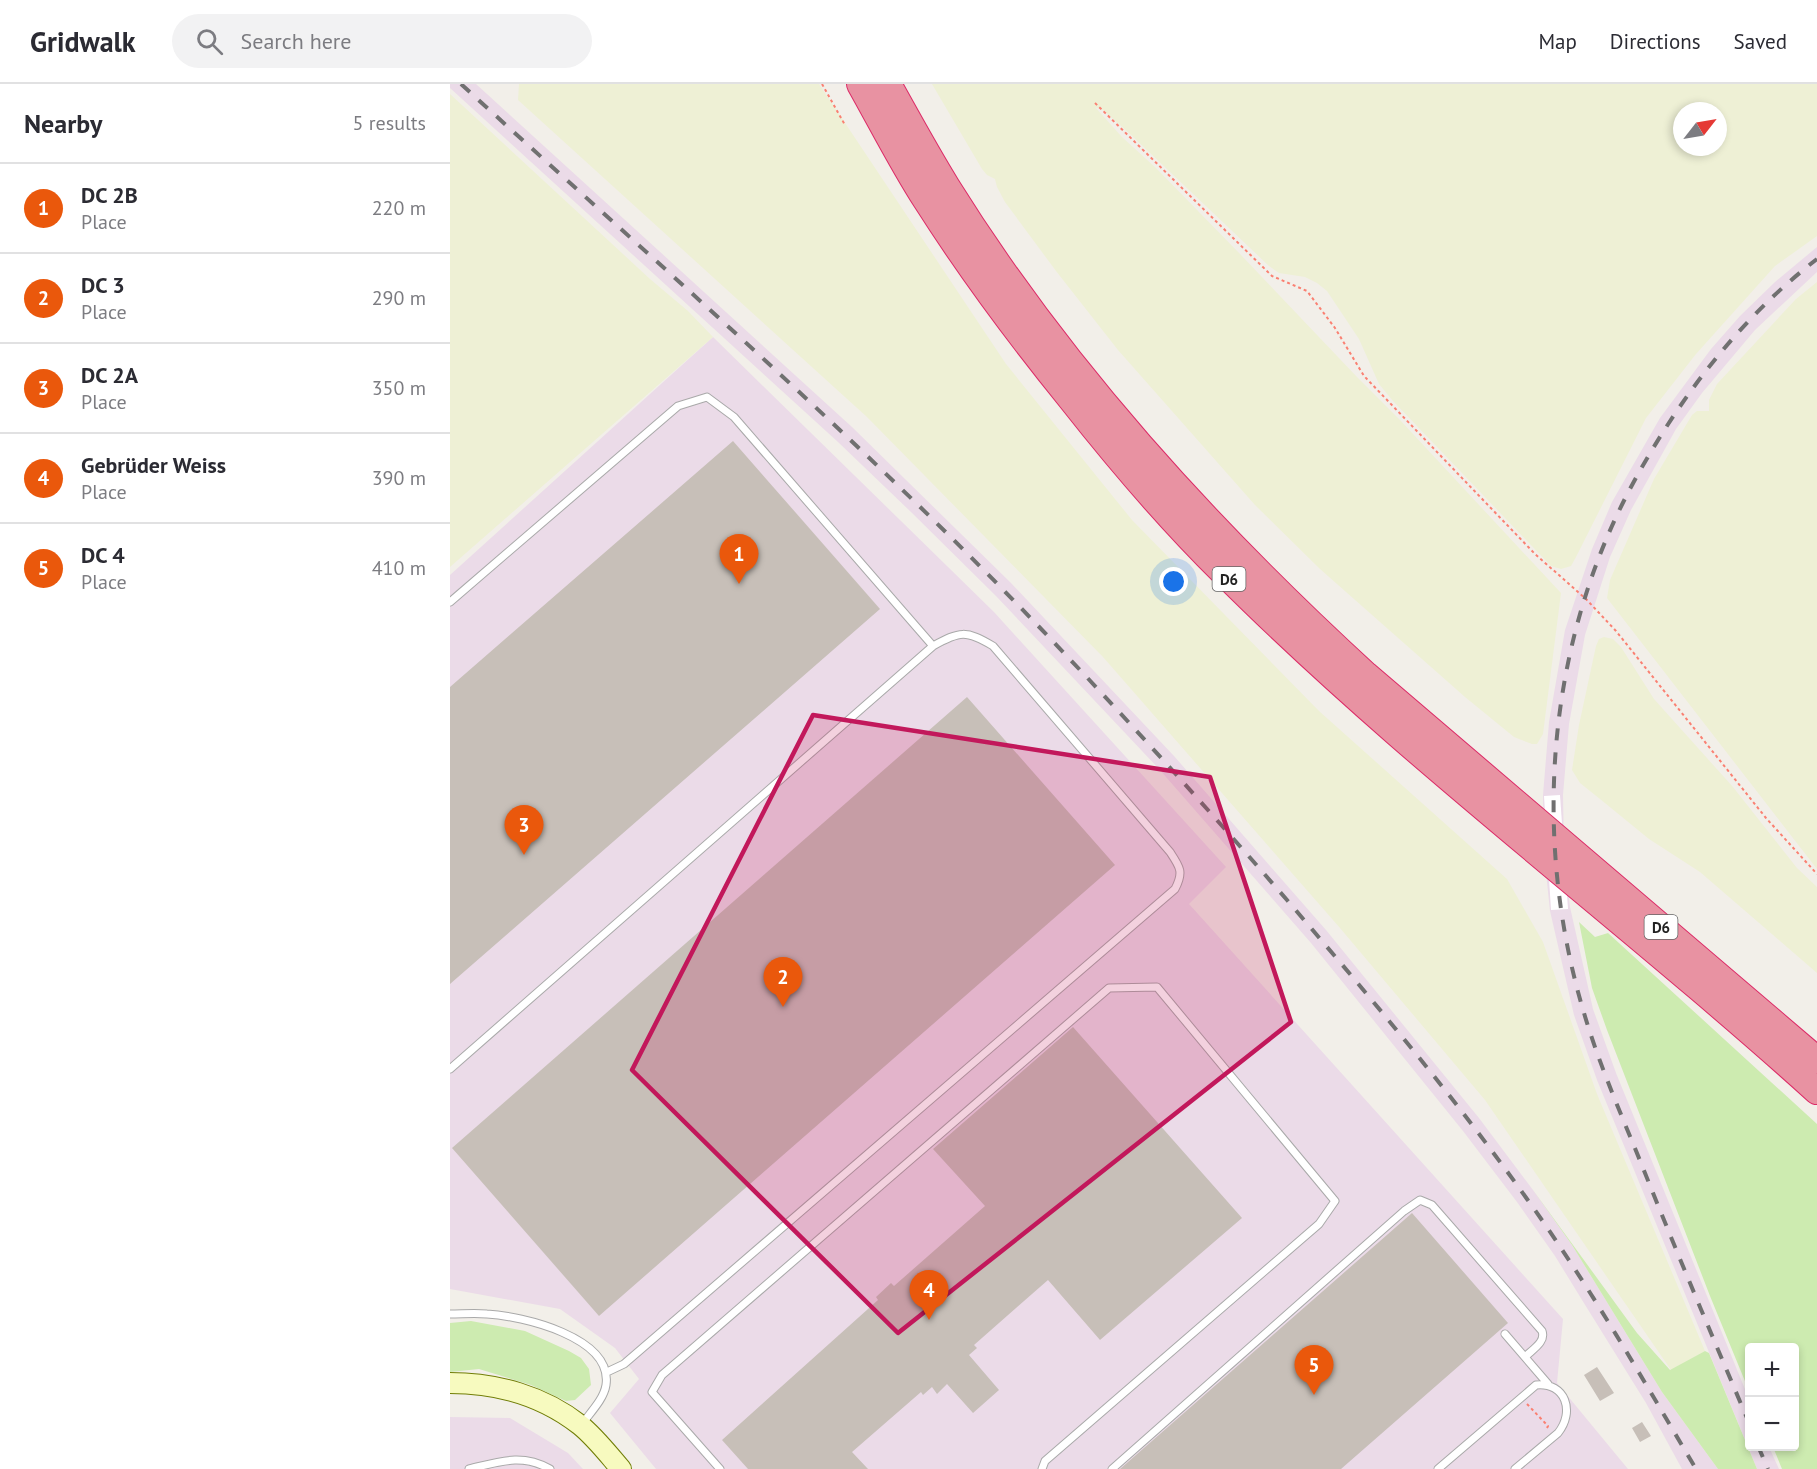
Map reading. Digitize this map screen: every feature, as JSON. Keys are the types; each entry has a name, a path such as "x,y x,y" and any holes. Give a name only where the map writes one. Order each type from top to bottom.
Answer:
{"highway":[{"name":"D6","path":"860,84 926,199 1034,354 1158,504 1221,571 1354,696 1817,1091"},
{"name":"D6","path":"888,84 947,186 997,262 1056,341 1120,422 1178,489 1243,558 1297,612 1366,675 1817,1060"}],"main road":[{"path":"450,1383 483,1385 532,1397 580,1426 621,1469"}],"lane":[{"path":"450,602 678,406 707,397 734,417 933,646"},
{"path":"450,1069 933,646 955,634 975,635 993,646 1170,852 1180,868 1180,880 1175,889 624,1364 607,1372"},
{"path":"720,1469 652,1392 662,1375 1109,988 1157,987 1335,1201 1318,1224 1046,1461 1042,1469"},
{"path":"1112,1469 1404,1211 1420,1200 1432,1204 1542,1330 1544,1335 1542,1341 1525,1357"},
{"path":"450,1314 489,1314 549,1327 572,1336 597,1354 607,1372 606,1387 580,1426"},
{"path":"1505,1334 1548,1384 1558,1390 1566,1407 1567,1417 1558,1433 1515,1469"},
{"path":"1438,1469 1536,1385 1548,1384"},
{"path":"469,1469 511,1459 535,1461 550,1469"}],"path":[{"path":"822,84 844,125"},
{"path":"1095,103 1272,276 1307,291 1335,328 1364,375 1534,554 1586,599 1616,631 1766,818 1817,874"},
{"path":"1521,1398 1548,1426 1544,1432"}],"highlighted area":[{"path":"813,715 1210,777 1291,1022 898,1333 632,1070"}],"shaded area":[{"path":"450,84 476,84 852,427 1010,582 1174,756 1326,930 1479,1118 1572,1245 1662,1392 1718,1469 1682,1469 1646,1403 1555,1256 1517,1202 1463,1131 1311,943 1159,769 996,596 911,512 838,442 450,88"},
{"path":"1817,247 1817,272 1755,330 1702,393 1676,429 1631,510 1610,557 1585,635 1569,724 1563,795 1564,852 1570,907 1593,1009 1616,1073 1745,1389 1745,1440 1597,1080 1574,1015 1550,911 1544,853 1543,795 1549,722 1565,630 1592,549 1612,502 1660,418 1711,349 1740,316 1775,282"},
{"path":"713,337 994,612 1226,867 1189,904 1563,1319 1557,1383 1628,1469 656,1469 610,1413 639,1379 615,1348 560,1309 450,1289 450,575"},
{"path":"450,1417 510,1418 568,1453 583,1469 450,1469"},
{"path":"1750,1451 1771,1451 1779,1469 1757,1469"}],"green space":[{"path":"519,84 819,84 1006,364 1132,520 1319,711 1507,879 1543,942 1597,1094 1705,1351 1671,1370 1485,1100 1340,928 1103,657 867,417 518,100"},
{"path":"932,84 1817,84 1817,236 1775,266 1696,354 1646,418 1571,566 1561,569 1551,566 1393,401 1379,384 1359,339 1327,291 1305,277 1279,273 1269,266 1129,133 1103,110 1095,107 1400,420 1561,593 1543,734 1537,744 1514,737 1465,697 1320,569 1255,505 1118,350 1005,202 995,179 987,175"},
{"path":"450,94 650,279 688,311 713,337 450,567"},
{"path":"1817,282 1817,869 1607,598 1610,580 1654,479 1692,415 1697,411 1709,411 1709,400 1717,384 1796,299"},
{"path":"1604,637 1613,639 1621,647 1654,699 1733,787 1797,868 1817,887 1817,973 1700,872 1649,839 1580,783 1572,770 1579,725 1596,646 1599,639"},
{"path":"1579,922 1595,937 1608,933 1817,1124 1817,1469 1782,1469 1775,1451 1799,1451 1799,1343 1745,1343 1745,1381 1592,988"},
{"path":"1533,1190 1637,1333 1670,1370 1705,1351 1709,1353 1745,1440 1745,1451 1750,1451 1757,1469 1718,1469 1662,1392 1572,1245"},
{"path":"471,1321 525,1331 569,1351 581,1358 589,1369 591,1385 575,1400 566,1401 531,1385 479,1369 450,1372 450,1323"}],"pier":[{"path":"1560,795 1568,909 1551,910 1544,796"}],"building":[{"path":"733,441 880,609 450,984 450,687"},
{"path":"967,697 1115,865 599,1316 452,1148"},
{"path":"1073,1027 1242,1218 1100,1340 1048,1280 974,1345 977,1348 969,1355 999,1390 973,1413 947,1384 937,1394 932,1387 923,1395 921,1392 852,1452 868,1469 748,1469 722,1440 878,1300 876,1297 891,1283 894,1286 985,1206 933,1149"},
{"path":"1412,1213 1508,1323 1341,1469 1120,1469"},
{"path":"1597,1367 1614,1393 1600,1401 1584,1375"},
{"path":"1642,1422 1651,1436 1640,1442 1632,1428"}],"railway":[{"path":"461,84 747,344 916,503 1106,697 1197,798 1380,1010 1499,1160 1593,1298 1696,1469"},
{"path":"1745,1413 1618,1107 1584,1013 1568,947 1557,880 1554,813 1556,745 1565,678 1580,612 1602,548 1631,487 1668,424 1712,363 1762,308 1817,259"},
{"path":"1760,1451 1768,1469"}],"place":[{"name":"DC 2B","path":"739,584"},
{"name":"DC 2A","path":"524,855"},
{"name":"DC 3","path":"783,1007"},
{"name":"Gebrüder Weiss","path":"929,1320"},
{"name":"DC 4","path":"1314,1395"}]}
